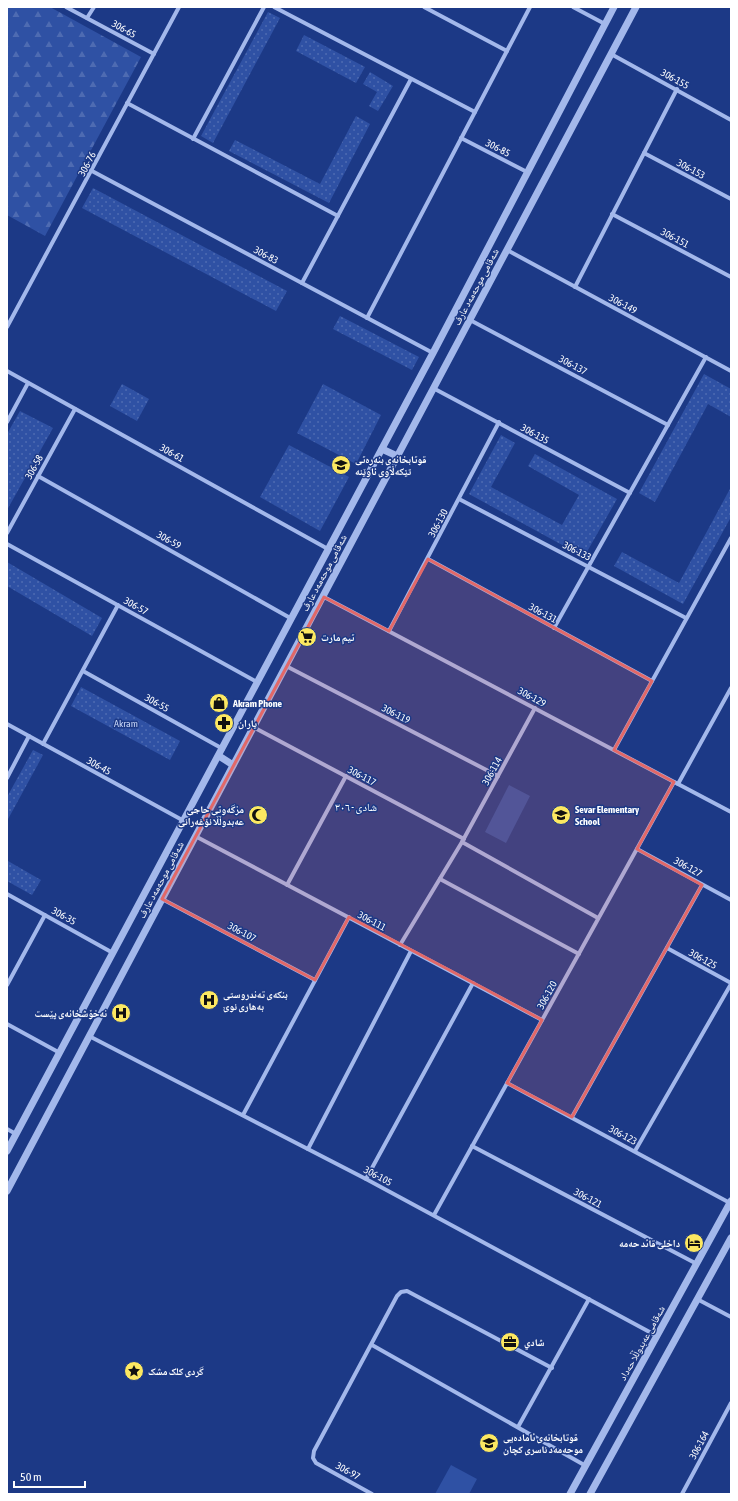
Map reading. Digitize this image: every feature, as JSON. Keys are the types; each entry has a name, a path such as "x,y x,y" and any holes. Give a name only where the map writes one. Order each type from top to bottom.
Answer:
{"street":[{"name":"306-65","path":"66,7 154,54"},
{"path":"87,18 94,7"},
{"name":"306-76","path":"7,327 179,7"},
{"path":"193,139 264,7"},
{"path":"274,7 411,80 475,112"},
{"path":"424,7 506,52"},
{"path":"367,318 530,7"},
{"path":"573,7 605,24"},
{"name":"شەقامی موحەمەد عارف","path":"7,1151 292,619 614,7"},
{"name":"شەقامی موحەمەد عارف","path":"7,1191 253,727 324,597 433,387 636,7"},
{"name":"306-155","path":"611,54 731,120"},
{"path":"302,283 411,80"},
{"path":"575,287 677,89"},
{"path":"127,103 338,216"},
{"name":"306-85","path":"461,138 527,172"},
{"name":"306-153","path":"644,153 731,199"},
{"name":"306-83","path":"92,171 433,353"},
{"name":"306-151","path":"612,214 731,277"},
{"name":"306-149","path":"507,250 731,371"},
{"name":"306-137","path":"470,320 668,425"},
{"path":"554,628 706,357"},
{"name":"306-61","path":"7,371 328,549"},
{"path":"7,422 28,383"},
{"name":"306-135","path":"433,387 630,494"},
{"name":"306-58","path":"7,533 75,409"},
{"name":"306-130","path":"389,631 499,422"},
{"path":"382,449 397,456"},
{"name":"306-59","path":"38,476 292,619"},
{"name":"306-133","path":"459,500 686,618"},
{"path":"614,750 730,541"},
{"name":"306-57","path":"7,544 257,682"},
{"name":"306-131","path":"428,559 652,681"},
{"name":"306-129","path":"324,597 731,812"},
{"path":"43,744 118,605"},
{"name":"306-119","path":"286,666 498,776"},
{"name":"306-55","path":"83,670 223,749"},
{"name":"306-120","path":"434,1215 598,918 731,688"},
{"name":"306-114","path":"400,945 463,841 536,708"},
{"name":"306-45","path":"7,724 184,822"},
{"name":"306-117","path":"253,727 346,776 598,918"},
{"path":"7,778 29,736"},
{"path":"219,756 233,765"},
{"path":"287,885 346,776"},
{"name":"306-111","path":"195,836 542,1020"},
{"name":"306-127","path":"637,849 731,900"},
{"path":"440,879 579,954"},
{"path":"572,1117 702,885"},
{"name":"306-35","path":"7,894 113,953"},
{"name":"306-107","path":"162,899 315,980"},
{"path":"7,985 45,915"},
{"path":"243,1115 348,917"},
{"name":"306-125","path":"667,948 731,984"},
{"path":"308,1149 411,951"},
{"path":"366,1179 474,983"},
{"path":"635,1151 731,984"},
{"path":"7,1024 60,1053"},
{"name":"306-105","path":"89,1036 366,1179 657,1336"},
{"name":"306-123","path":"507,1083 731,1202"},
{"path":"7,1128 16,1134"},
{"name":"306-121","path":"472,1146 696,1264"},
{"name":"شەقامی عەبدوڵڵا حەداد","path":"570,1494 731,1202"},
{"path":"590,1494 731,1238"},
{"path":"552,1368 407,1291 401,1292 397,1296 372,1345 586,1466"},
{"path":"518,1428 589,1299"},
{"path":"697,1299 731,1317"},
{"name":"306-97","path":"372,1345 314,1451 312,1458 316,1463 372,1494"},
{"name":"306-164","path":"682,1494 731,1403"}],"highlighted area":[{"path":"428,559 652,681 614,750 674,782 637,849 702,885 572,1117 507,1083 542,1020 487,990 349,917 315,980 162,899 324,597 389,631"}],"green space":[{"path":"7,7 50,7 141,57 45,236 7,215"},
{"path":"268,12 280,18 213,143 201,136"},
{"path":"304,35 365,67 356,83 296,51"},
{"path":"370,72 393,86 378,111 369,106 377,92 363,84"},
{"path":"356,116 370,124 329,203 229,151 235,140 320,184"},
{"path":"93,188 287,291 276,311 82,208"},
{"path":"340,316 419,357 412,370 333,329"},
{"path":"704,374 731,389 731,417 708,404 655,502 639,493"},
{"path":"122,384 149,399 137,421 110,406"},
{"path":"323,384 381,415 356,464 297,433"},
{"path":"20,411 53,428 7,510 7,434"},
{"path":"501,435 515,443 491,487 562,525 579,495 528,466 535,454 617,499 584,557 469,494"},
{"path":"289,445 349,477 320,531 260,497"},
{"path":"731,487 731,517 683,604 614,566 622,552 679,583"},
{"path":"7,562 102,618 92,636 7,586"},
{"name":"Akram","path":"81,687 180,741 170,760 71,706"},
{"path":"33,750 43,755 7,821 7,797"},
{"path":"509,785 530,796 506,843 485,832"},
{"path":"8,861 41,880 32,895 7,881"},
{"path":"451,1465 477,1479 469,1494 435,1494"}],"place":[{"name":"قوتابخانەی بنەڕەتی تێکەڵاوی ئاوێنە","path":"341,465"},
{"name":"تيم مارت","path":"307,637"},
{"name":"Akram Phone","path":"219,703"},
{"name":"یاران","path":"224,723"},
{"name":"مزگەوتی حاجی عەبدوڵڵا نۆغەرانی","path":"258,815"},
{"name":"Sevar Elementary School","path":"561,815"},
{"name":"بنکەی تەندروستی بەهاری نوێ","path":"209,1000"},
{"name":"نەخۆشخانەی پێست","path":"121,1013"},
{"name":"داخلی قائد حەمە","path":"694,1243"},
{"name":"شادي","path":"510,1342"},
{"name":"گردی کلک مشک","path":"134,1371"},
{"name":"قوتابخانەی ئامادەیی موحەمەد ناسری کچان","path":"489,1443"}],"district":[{"name":"شادی - ٣٠٦","path":"356,807"}]}
